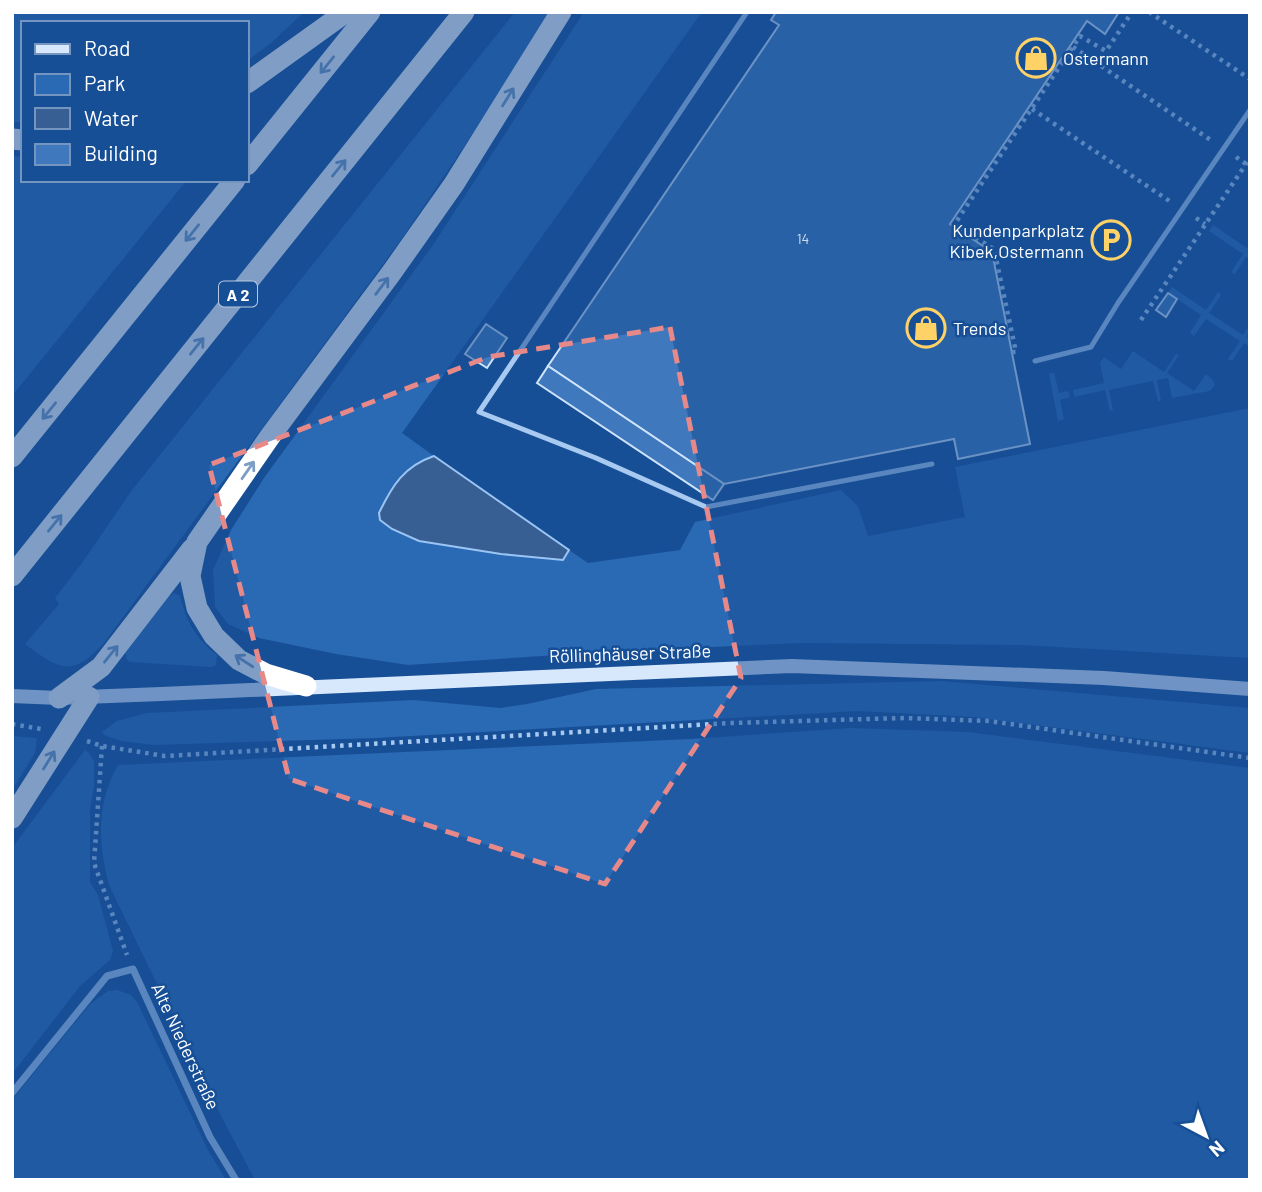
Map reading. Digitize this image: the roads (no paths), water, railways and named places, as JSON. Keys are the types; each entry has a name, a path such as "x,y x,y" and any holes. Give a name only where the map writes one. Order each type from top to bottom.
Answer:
{"highway":[{"path":"248,82 346,12"},
{"path":"248,164 370,12"},
{"name":"A 2","path":"12,576 464,12"},
{"path":"59,698 101,667 158,597 271,435 454,184 561,12"},
{"path":"12,457 233,182"},
{"path":"197,542 190,576 197,608 214,636 248,665 306,687"},
{"path":"12,818 89,697"}],"main road":[{"name":"Röllinghäuser Straße","path":"12,696 89,697 792,666 1104,678 1250,689"}],"street":[{"name":"Alte Niederstraße","path":"12,1093 107,976 133,969 210,1137 236,1180"}],"lane":[{"path":"747,12 480,412 596,458 706,507 932,464"},
{"path":"1035,361 1091,347 1250,110"}],"water":[{"path":"434,456 569,550 563,560 501,554 419,541 392,529 380,520 379,513 400,478 415,465"}],"place":[{"name":"Ostermann","path":"1036,58"},
{"name":"Kundenparkplatz Kibek,Ostermann","path":"1111,240"},
{"name":"Trends","path":"926,328"}]}
